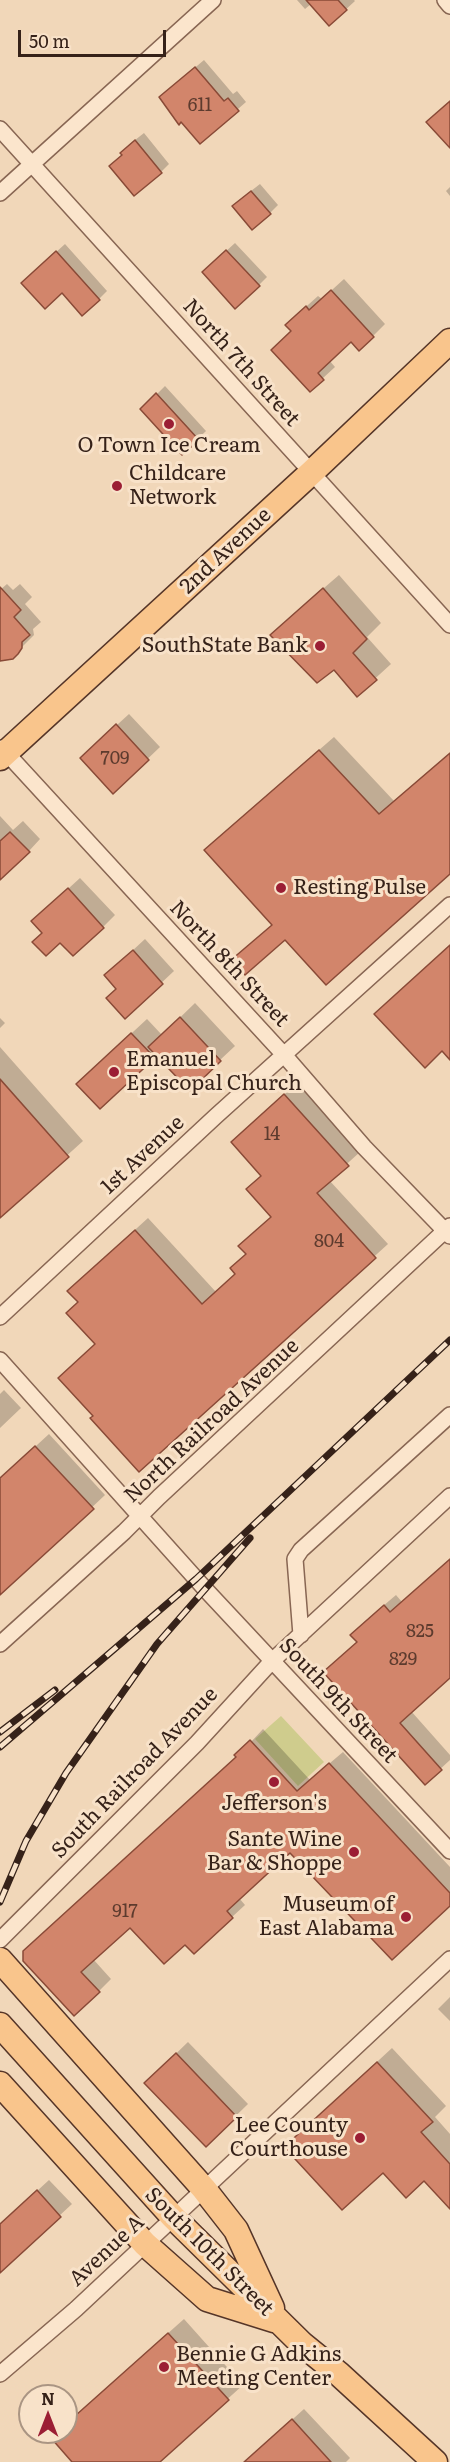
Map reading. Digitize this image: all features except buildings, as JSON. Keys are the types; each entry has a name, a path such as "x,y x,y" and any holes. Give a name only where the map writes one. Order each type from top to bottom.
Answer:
{"main road":[{"name":"2nd Avenue","path":"2,752 312,472 450,341"},
{"path":"0,1960 204,2189 236,2230 278,2321"},
{"name":"South 10th Street","path":"0,2025 166,2210 278,2321 435,2462"},
{"path":"0,2084 145,2244 207,2299 278,2321"}],"street":[{"path":"0,193 213,0"},
{"path":"445,0 450,6"},
{"name":"North 7th Street","path":"0,129 450,625"},
{"name":"North 8th Street","path":"2,752 285,1056 364,1147 448,1231"},
{"name":"1st Avenue","path":"0,1317 450,905"},
{"name":"North Railroad Avenue","path":"0,1644 448,1231"},
{"name":"South 9th Street","path":"0,1360 272,1661 450,1851"},
{"path":"301,1635 295,1559 301,1550 450,1415"},
{"name":"South Railroad Avenue","path":"0,1940 197,1743 272,1661 450,1496"},
{"name":"Avenue A","path":"0,2374 145,2244 166,2210 204,2189 450,1959"}],"shaded area":[{"path":"281,1716 324,1762 298,1786 255,1739"}],"railway":[{"path":"0,1747 196,1579 450,1340"},
{"path":"0,1902 26,1841 66,1773 157,1644 250,1538"},
{"path":"0,1732 55,1690"}],"place":[{"name":"O Town Ice Cream","path":"169,424"},
{"name":"Childcare Network","path":"117,486"},
{"name":"SouthState Bank","path":"320,646"},
{"name":"Resting Pulse","path":"281,888"},
{"name":"Emanuel Episcopal Church","path":"114,1072"},
{"name":"Jefferson's","path":"274,1782"},
{"name":"Sante Wine Bar & Shoppe","path":"354,1852"},
{"name":"Museum of East Alabama","path":"406,1917"},
{"name":"Lee County Courthouse","path":"360,2138"},
{"name":"Bennie G Adkins Meeting Center","path":"164,2367"}]}
